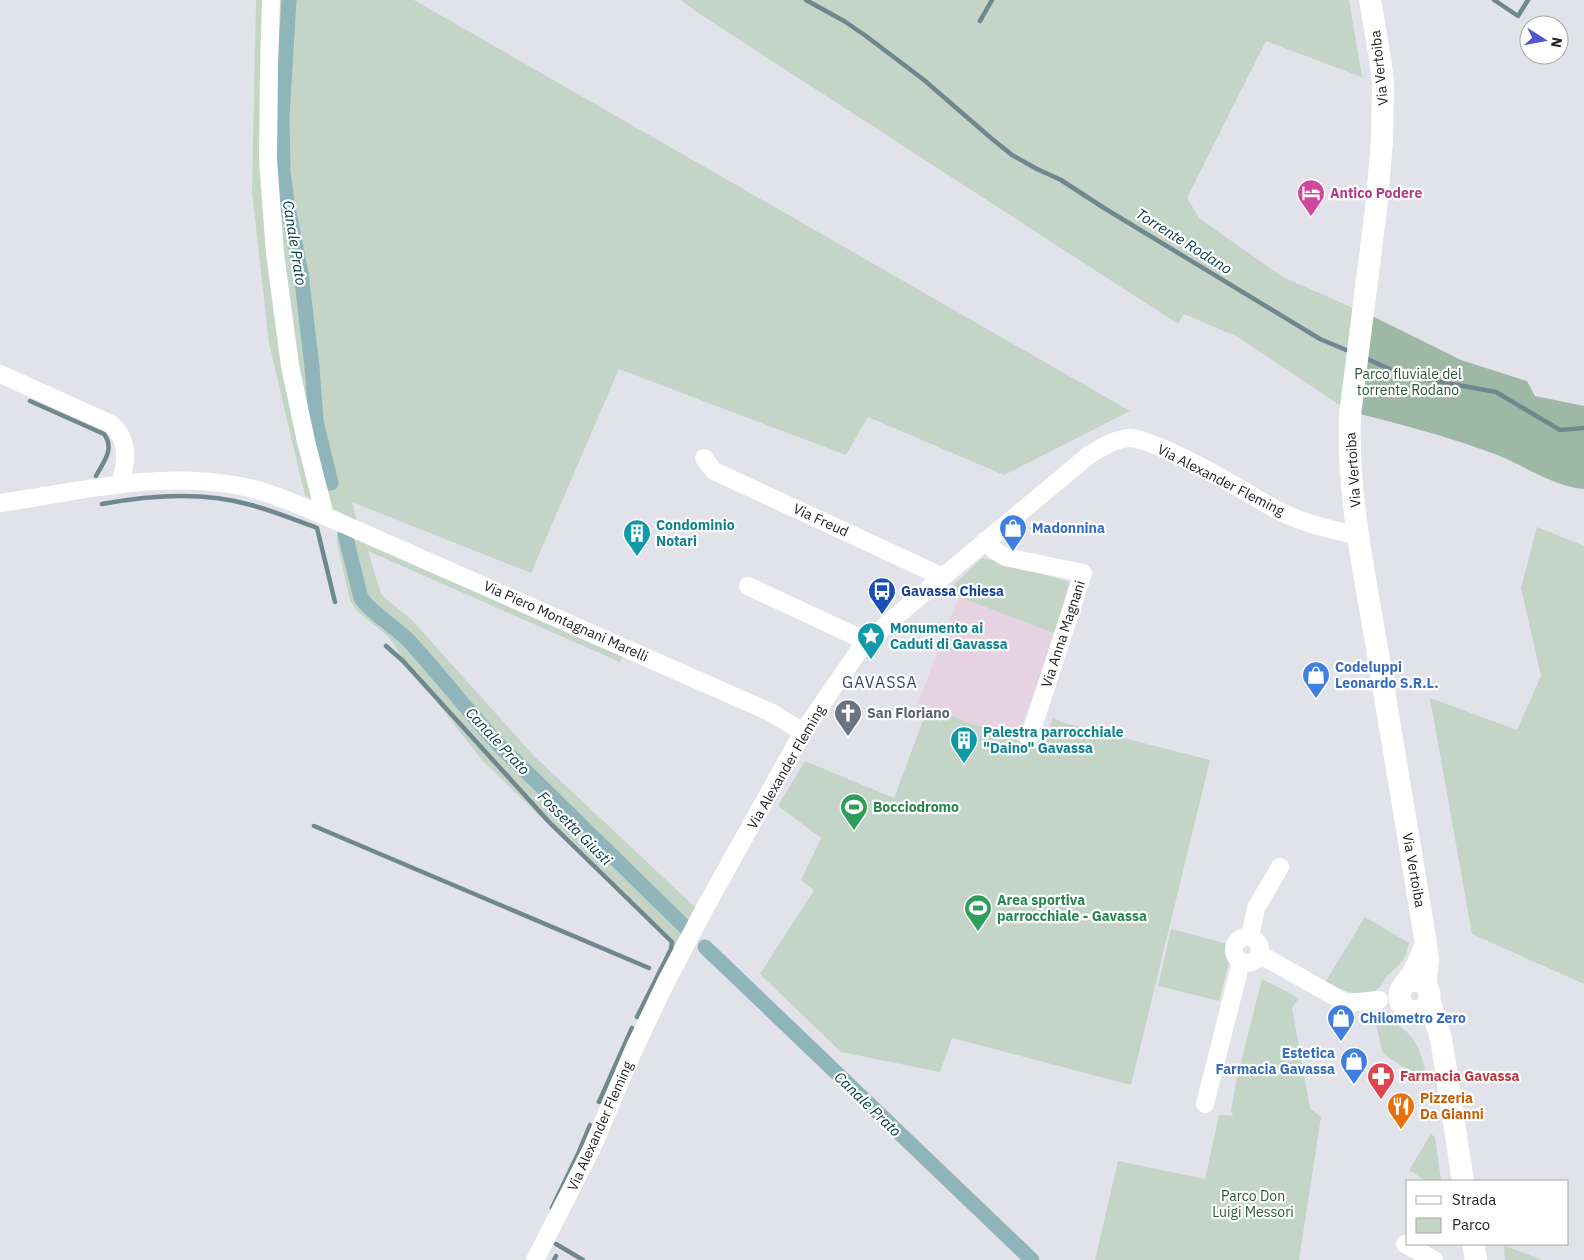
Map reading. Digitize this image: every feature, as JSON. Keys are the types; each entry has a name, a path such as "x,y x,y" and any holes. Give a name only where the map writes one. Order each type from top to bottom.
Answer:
{"main road":[{"name":"Via Vertoiba","path":"1370,0 1380,58 1383,108 1376,201 1350,415 1349,437 1358,536 1425,938 1412,996"},
{"path":"1412,996 1438,1026 1463,1180"},
{"path":"1473,1245 1476,1260"}],"street":[{"path":"272,0 268,160 275,253 290,366 325,516"},
{"path":"0,374 111,424 117,429 126,450 125,469 120,483"},
{"name":"Via Alexander Fleming","path":"535,1260 592,1148 634,1049 666,982 706,906 803,732 858,652 889,622 1089,455 1105,445 1131,438 1143,440 1170,451 1258,497 1276,509 1306,522 1358,536"},
{"name":"Via Freud","path":"704,458 714,471 943,577"},
{"name":"Via Piero Montagnani Marelli","path":"0,503 120,483 191,480 236,485 276,496 770,712 803,732"},
{"name":"Via Anna Magnani","path":"986,540 994,550 1005,557 1083,573 1029,738"},
{"path":"748,586 853,635 866,644"},
{"path":"1250,937 1256,908 1280,868"},
{"path":"1250,937 1259,945 1260,954 1250,963 1241,962 1235,956 1234,948 1238,940 1250,937"},
{"path":"1260,954 1346,1003 1380,1000 1392,996 1412,996"},
{"path":"1205,1104 1241,962"},
{"path":"1407,1245 1434,1260"}],"shaded area":[{"path":"959,597 1056,634 1016,740 918,703"}],"green space":[{"path":"256,0 414,0 1130,411 1004,475 868,417 846,455 619,369 531,573 352,502 359,531 321,503 305,496 269,343 252,192"},
{"path":"681,0 1349,0 1362,77 1266,41 1187,198 1200,219 1283,277 1353,308 1341,406 1238,337 1184,314 1178,324 698,13"},
{"name":"Parco fluviale del torrente Rodano","path":"1370,315 1461,360 1527,381 1535,396 1584,406 1584,489 1560,484 1476,447 1360,414"},
{"path":"1537,527 1584,546 1584,984 1472,934 1430,698 1517,730 1541,676 1521,588"},
{"path":"341,531 623,654 620,662 368,551 381,594 412,620 534,756 696,908 674,947 483,761 405,662 389,637 357,611 350,600 337,542 337,535"},
{"path":"982,558 1003,562 1069,582 1056,634 946,592"},
{"name":"Area sportiva parrocchiale - Gavassa","path":"928,707 1043,750 1053,717 1061,722 1210,760 1131,1085 952,1038 940,1072 841,1052 760,974 814,890 801,880 821,838 778,806 805,761 894,798"},
{"path":"1365,917 1409,943 1402,961 1388,975 1380,987 1374,991 1360,994 1346,991 1326,981"},
{"path":"1171,929 1228,944 1228,956 1230,959 1219,1001 1158,986"},
{"name":"Parco Don Luigi Messori","path":"1262,979 1299,998 1292,1008 1310,1108 1321,1117 1299,1260 1095,1260 1118,1161 1205,1179 1219,1115 1233,1116 1231,1110 1237,1078"},
{"path":"1373,1014 1397,1025 1412,1038 1422,1056 1427,1082 1386,1056 1382,1051 1376,1024 1366,1025 1366,1015"},
{"path":"1431,1134 1435,1137 1441,1180 1424,1180 1409,1170"},
{"path":"1504,1245 1542,1260 1505,1260"}],"waterway":[{"name":"Canale Prato","path":"289,0 282,117 283,172 301,273 316,421 331,483"},
{"name":"Torrente Rodano","path":"806,0 844,21 866,36 924,80 1012,155 1061,180 1320,339 1351,352"},
{"path":"980,21 992,0"},
{"path":"1494,0 1518,16 1528,0"},
{"name":"Torrente Rodano","path":"1365,358 1403,375 1496,392 1560,430 1584,428"},
{"name":"Fossetta Giusti","path":"30,401 104,434 109,445 105,460 96,476"},
{"name":"Fossetta Giusti","path":"102,504 139,498 177,496 214,498 260,507 317,528 335,602"},
{"name":"Canale Prato","path":"345,534 361,598 366,604 410,642 498,744 686,928"},
{"name":"Fossetta Giusti","path":"386,646 403,661 550,823 672,942 671,949 637,1017"},
{"path":"314,826 649,968"},
{"name":"Canale Prato","path":"705,947 1032,1260"},
{"name":"Fossetta Giusti","path":"599,1102 632,1028"},
{"name":"Fossetta Giusti","path":"552,1208 590,1125"},
{"name":"Fossetta Giusti","path":"556,1244 583,1260"},
{"path":"554,1260 556,1256"}],"place":[{"name":"Antico Podere","path":"1311,217"},
{"name":"Madonnina","path":"1013,552"},
{"name":"Condominio Notari","path":"637,557"},
{"name":"Gavassa Chiesa","path":"882,615"},
{"name":"Monumento ai Caduti di Gavassa","path":"871,660"},
{"name":"Codeluppi Leonardo S.R.L.","path":"1316,699"},
{"name":"San Floriano","path":"848,737"},
{"name":"Palestra parrocchiale \"Daino\" Gavassa","path":"964,764"},
{"name":"Bocciodromo","path":"854,831"},
{"name":"Area sportiva parrocchiale - Gavassa","path":"978,932"},
{"name":"Chilometro Zero","path":"1341,1042"},
{"name":"Estetica Farmacia Gavassa","path":"1354,1085"},
{"name":"Farmacia Gavassa","path":"1381,1100"},
{"name":"Pizzeria Da Gianni","path":"1401,1130"}],"district":[{"name":"GAVASSA","path":"880,682"}]}
